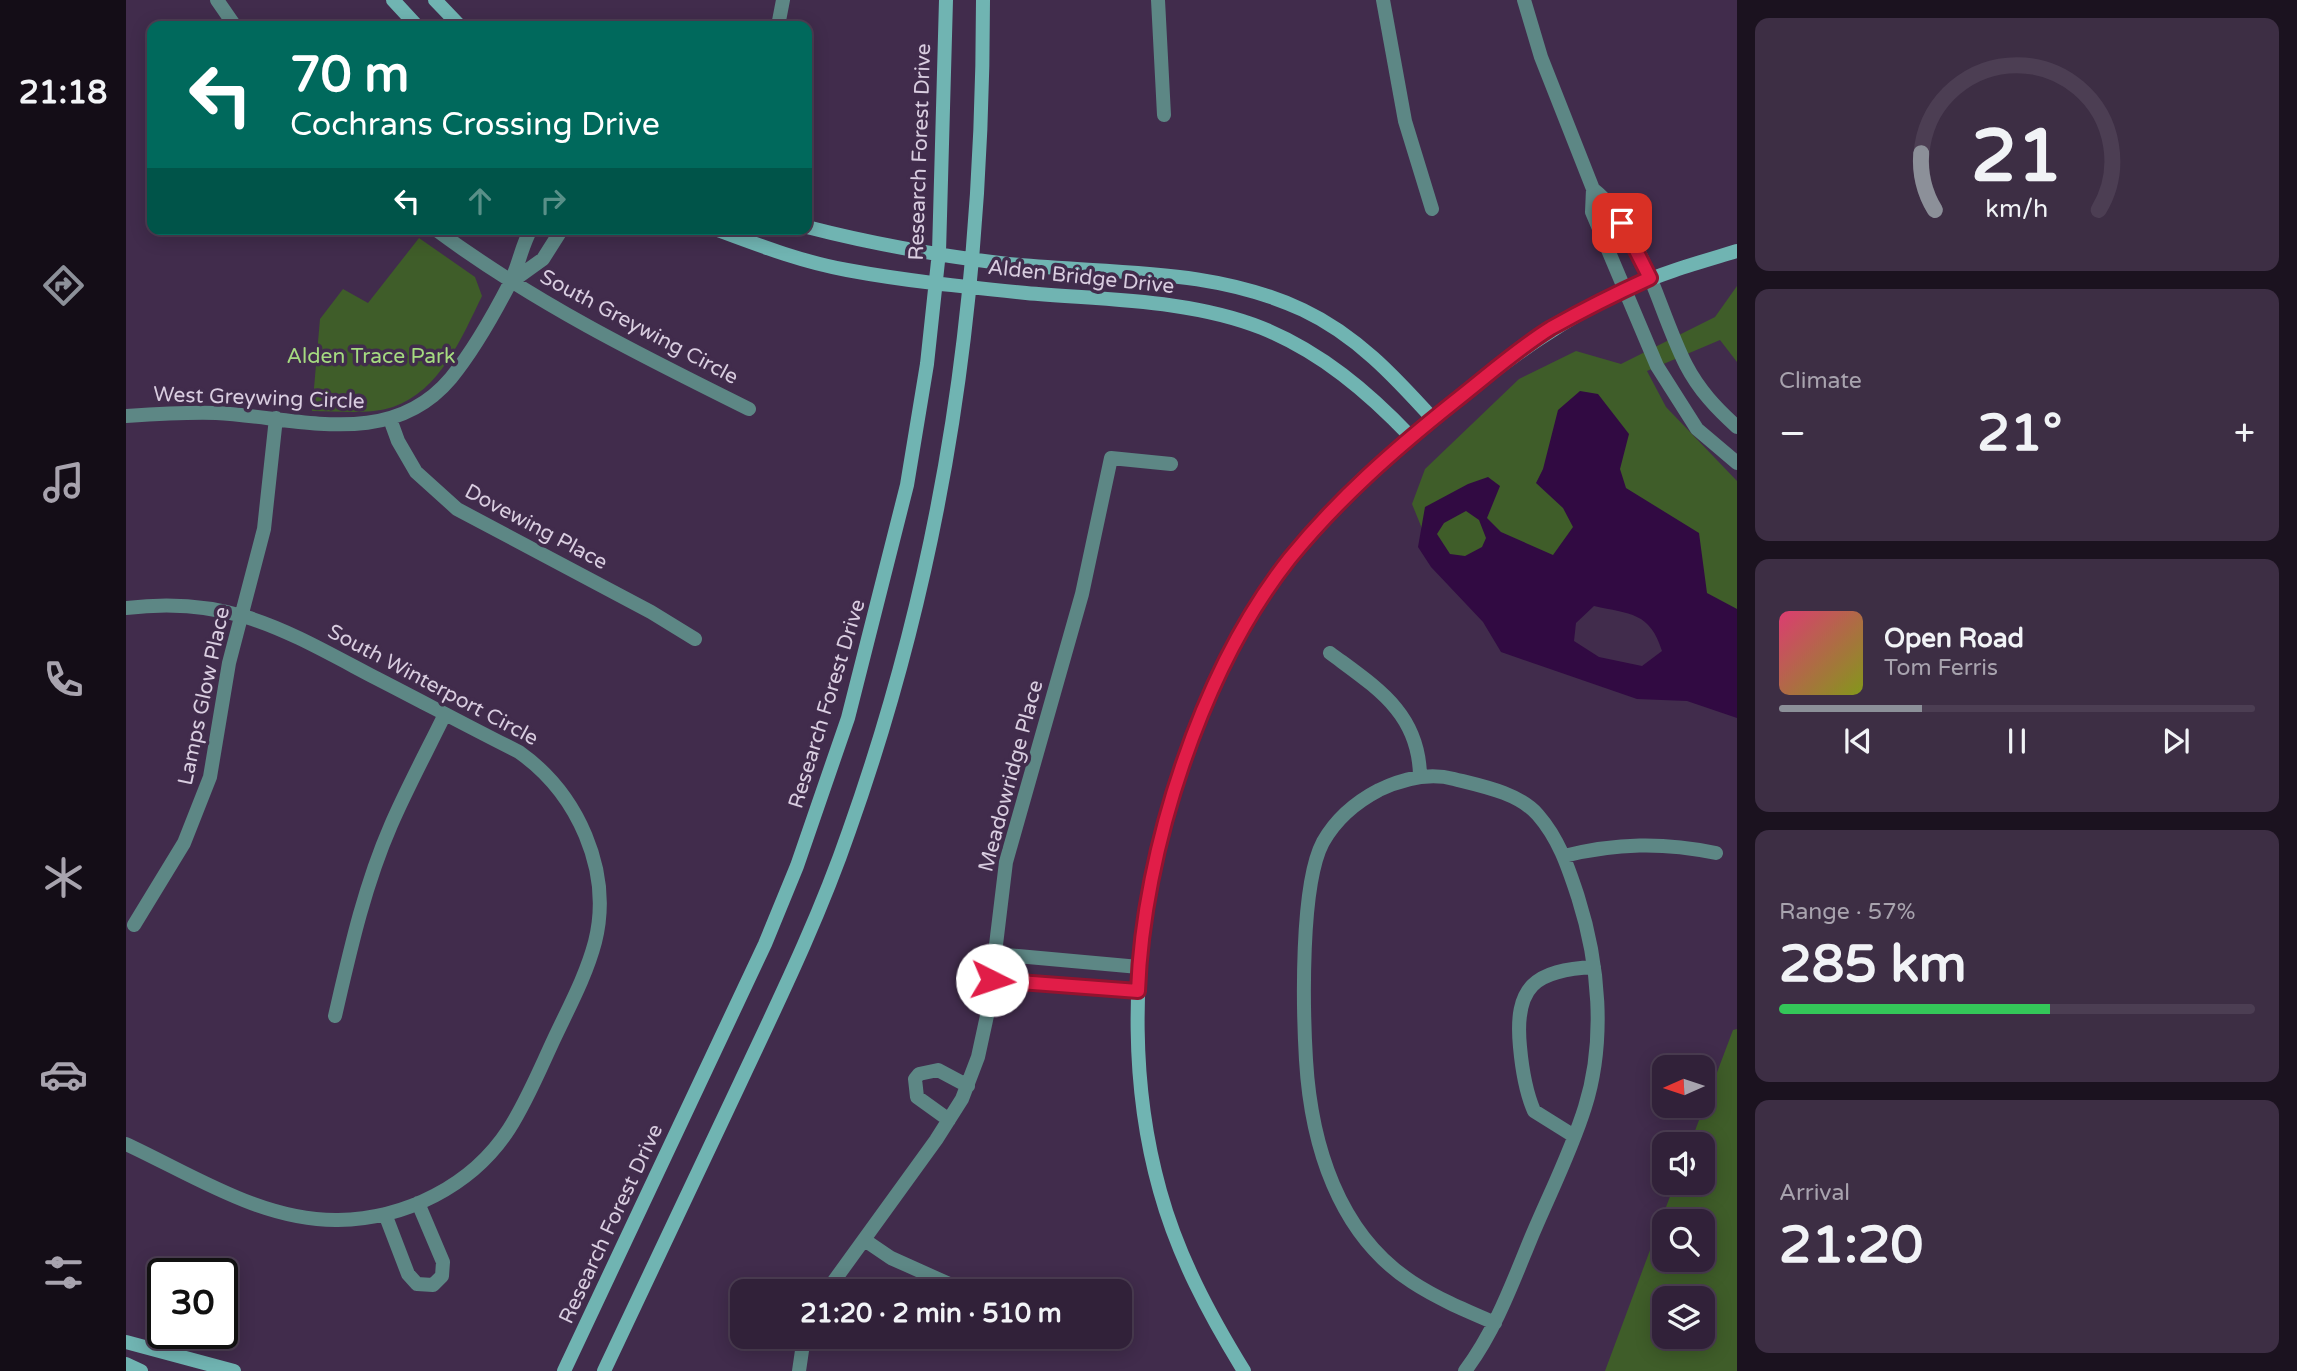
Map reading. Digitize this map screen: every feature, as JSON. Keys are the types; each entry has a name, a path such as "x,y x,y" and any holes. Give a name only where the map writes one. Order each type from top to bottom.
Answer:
{"main road":[{"path":"393,0 412,21"},
{"path":"435,0 455,21"},
{"name":"Research Forest Drive","path":"564,1371 765,944 797,866 836,754 880,601 907,485 927,364 939,252 946,0"},
{"path":"604,1371 793,969 849,832 884,730 917,610 943,492 962,371 973,258 983,86 983,0"},
{"name":"Alden Bridge Drive","path":"812,228 849,238 973,258 1211,280 1273,297 1325,322 1362,348 1389,370 1433,419"},
{"name":"Alden Bridge Drive","path":"731,235 775,251 844,270 970,287 1173,307 1234,318 1263,328 1319,358 1371,395 1411,437"},
{"path":"1244,1371 1187,1269 1159,1189 1146,1122 1137,1037 1139,967 1150,877 1196,729 1245,627 1290,559 1331,511 1411,437 1549,330 1650,278 1737,251"},
{"path":"126,1342 234,1371"},
{"path":"126,1364 141,1371"}],"street":[{"path":"217,0 232,21"},
{"path":"779,21 783,0"},
{"path":"1158,0 1164,115"},
{"path":"1383,0 1405,121 1432,209"},
{"path":"1524,0 1541,57 1593,189 1592,212 1657,366 1697,429 1737,463"},
{"path":"1593,189 1612,204 1650,278 1687,366 1711,404 1737,427"},
{"path":"444,235 511,282"},
{"name":"South Greywing Circle","path":"390,419 423,403 451,378 511,282 528,235"},
{"name":"South Greywing Circle","path":"511,282 544,259 558,235"},
{"name":"South Greywing Circle","path":"511,282 596,333 749,409"},
{"name":"West Greywing Circle","path":"126,416 216,413 358,426 390,419"},
{"name":"Lamps Glow Place","path":"134,925 184,843 204,795 216,751 229,663 264,529 276,418"},
{"name":"Dovewing Place","path":"390,419 398,441 416,472 457,509 651,612 695,639"},
{"name":"Meadowridge Place","path":"837,1279 949,1120 968,1086 978,1057 992,980 1006,862 1082,594 1111,458 1171,464"},
{"name":"South Winterport Circle","path":"126,608 170,604 203,606 242,615 290,632 519,752 549,776 580,823 594,859 599,919 596,939 580,984 509,1129 464,1177 418,1203 385,1214 338,1220 291,1216 254,1205 126,1144"},
{"path":"1330,653 1392,701 1412,733 1419,753 1420,776"},
{"path":"335,1016 361,907 376,862 391,824 445,715"},
{"path":"1465,1371 1495,1323 1586,1104 1594,1058 1597,987 1587,930 1564,856 1536,812 1520,801 1490,788 1442,776 1420,776 1390,785 1358,802 1336,823 1321,845 1310,890 1304,986 1307,1078 1315,1133 1328,1175 1349,1216 1362,1233 1385,1260 1411,1281 1440,1299 1495,1323"},
{"path":"1564,856 1603,846 1644,844 1716,853"},
{"path":"995,954 1139,967"},
{"path":"1574,1136 1534,1111 1522,1069 1518,1017 1521,999 1538,979 1558,971 1594,967"},
{"path":"992,980 1138,991"},
{"path":"949,1120 917,1097 915,1079 919,1074 938,1070 968,1086"},
{"path":"385,1214 408,1274 417,1284 432,1285 442,1276 443,1262 418,1203"},
{"path":"866,1241 891,1258 938,1279"},
{"path":"799,1371 802,1349"}],"green space":[{"name":"Alden Trace Park","path":"419,238 475,277 482,296 448,361 424,389 393,407 363,412 312,411 320,319 343,289 368,303"},
{"path":"1737,286 1737,362 1720,340 1647,371 1666,407 1737,481 1737,687 1654,600 1451,564 1427,541 1412,504 1425,469 1519,379 1576,351 1621,364 1715,317"},
{"path":"1737,1029 1737,1371 1605,1371 1652,1245 1652,1272 1715,1272 1715,1209 1665,1209 1671,1195 1715,1195 1715,1132 1695,1132 1700,1118 1715,1118 1715,1078 1733,1030"}],"shaded area":[{"path":"1580,391 1598,394 1629,434 1620,469 1626,488 1699,533 1707,593 1737,609 1737,718 1687,701 1637,699 1501,652 1483,622 1431,567 1418,547 1425,507 1468,484 1488,477 1500,486 1487,518 1501,532 1553,555 1573,527 1563,508 1536,483 1543,469 1558,410","holes":["1466,511 1479,520 1486,538 1482,547 1465,556 1450,554 1437,534 1444,523","1594,606 1628,613 1645,622 1657,638 1662,651 1642,666 1599,657 1574,641 1576,623"]}],"route":[{"path":"992,980 1138,991 1141,939 1150,877 1175,791 1196,729 1224,668 1265,593 1331,511 1368,474 1433,419 1549,330 1650,278 1622,223"}]}
